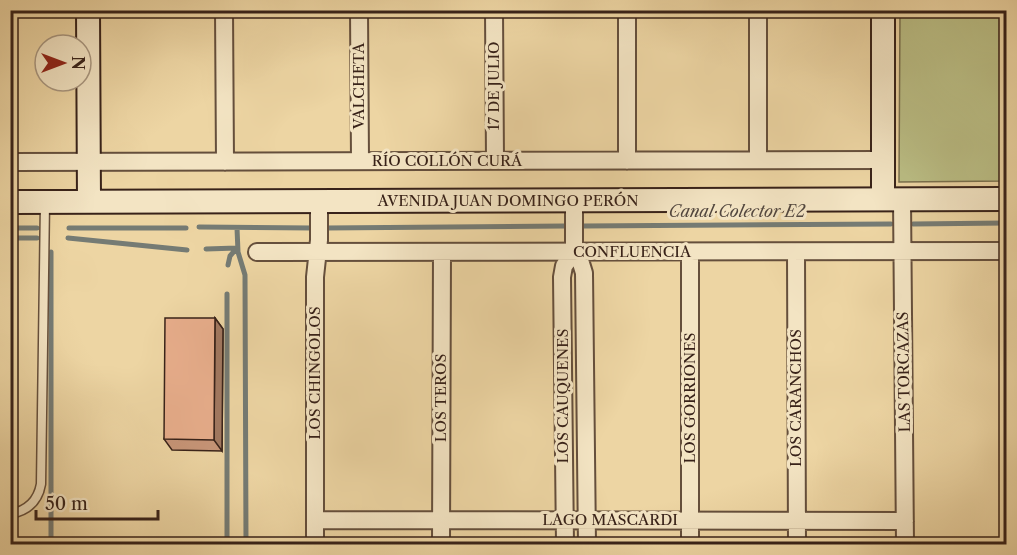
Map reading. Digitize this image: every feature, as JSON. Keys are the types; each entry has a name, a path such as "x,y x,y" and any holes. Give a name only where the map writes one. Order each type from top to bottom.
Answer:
{"street":[{"path":"88,10 89,202"},
{"path":"224,10 225,162"},
{"name":"VALCHETA","path":"358,10 360,161"},
{"name":"17 DE JULIO","path":"494,10 495,161"},
{"path":"627,10 627,160"},
{"path":"758,10 758,160"},
{"name":"LAS TORCAZAS","path":"883,10 883,160 902,252 905,544"},
{"name":"RÍO COLLÓN CURÁ","path":"10,162 883,160"},
{"name":"AVENIDA JUAN DOMINGO PERÓN","path":"10,202 1006,199"},
{"name":"LOS CHINGOLOS","path":"315,544 315,277 320,201"},
{"name":"LOS CAUQUENES","path":"574,201 574,252 582,264 584,273 587,544"},
{"name":"CONFLUENCIA","path":"257,252 1006,251"},
{"name":"LOS TEROS","path":"441,252 441,544"},
{"name":"LOS CAUQUENES","path":"565,544 562,277 564,266 574,252"},
{"name":"LOS GORRIONES","path":"690,252 690,544"},
{"name":"LOS CARANCHOS","path":"796,252 797,544"},
{"name":"LAGO MASCARDI","path":"315,520 905,521"}],"lane":[{"path":"10,514 25,509 34,501 41,484 45,202"}],"green space":[{"path":"900,11 1006,11 1006,181 899,182"}],"building":[{"path":"165,318 215,318 214,440 164,439"}],"waterway":[{"path":"913,224 1006,223"},
{"name":"Canal Colector E2","path":"584,226 891,224"},
{"name":"Canal Colector E2","path":"326,228 564,226"},
{"name":"Canal Colector E2","path":"199,227 312,228"},
{"name":"Canal Colector E2","path":"10,228 37,228"},
{"name":"Canal Colector E2","path":"69,228 186,228"},
{"path":"237,228 238,252 245,275 246,544"},
{"path":"10,238 37,238"},
{"path":"68,238 187,250"},
{"path":"206,249 237,248"},
{"path":"228,265 230,256 237,248"},
{"path":"51,252 51,544"},
{"path":"227,294 227,544"}]}
